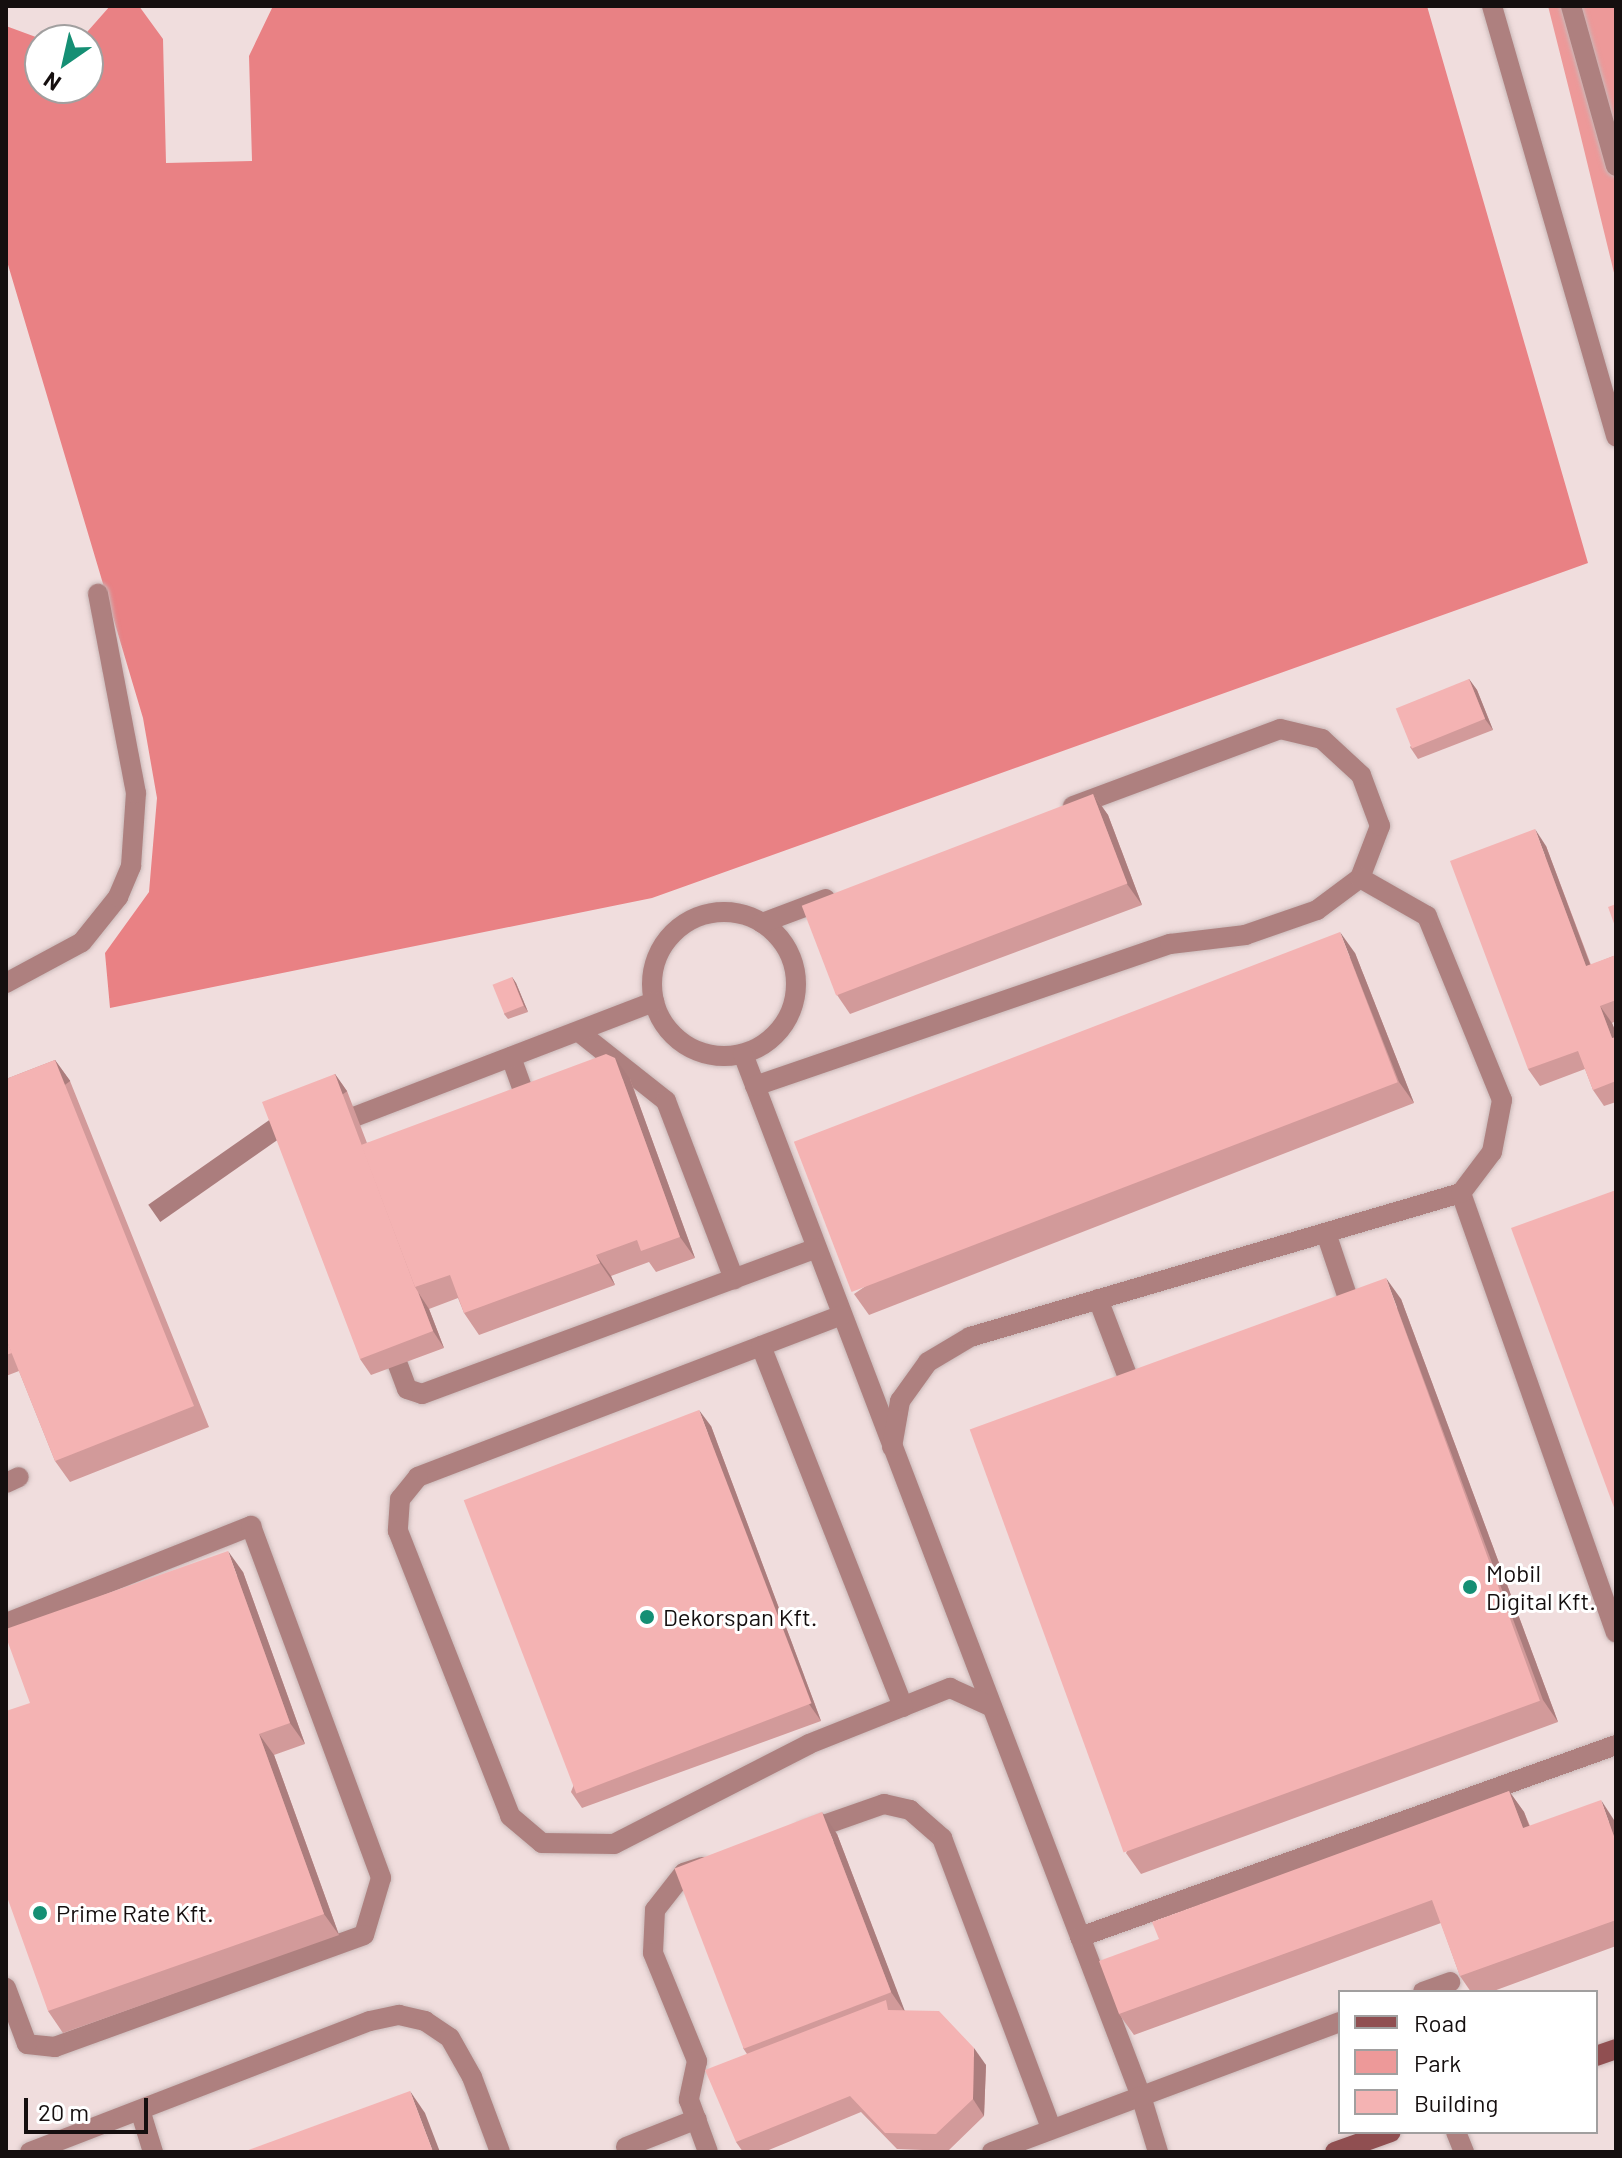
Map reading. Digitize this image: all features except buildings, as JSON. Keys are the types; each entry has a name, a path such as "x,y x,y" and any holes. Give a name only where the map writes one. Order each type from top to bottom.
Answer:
{"main road":[{"path":"1335,2152 1385,2134"}],"street":[{"path":"1492,6 1616,436"},
{"path":"1571,6 1616,166"},
{"path":"6,983 82,942 118,897 131,866 136,793 98,594"},
{"path":"755,1086 1170,944 1245,935 1317,910 1360,878 1380,826 1361,775 1322,739 1280,729 1058,812"},
{"path":"892,1447 900,1401 928,1362 970,1337 1461,1193 1492,1152 1502,1100 1427,916 1360,878"},
{"path":"762,923 851,889"},
{"path":"715,912 740,913 762,923 780,938 792,959 795,995 782,1028 743,1054 698,1051 671,1031 654,1002 652,978 658,954 672,934 715,912"},
{"path":"314,1145 319,1130 654,1002"},
{"path":"579,1032 666,1101 734,1279"},
{"path":"743,1054 1141,2096 1158,2152"},
{"path":"511,1057 530,1110"},
{"path":"1461,1193 1616,1632"},
{"path":"1326,1233 1354,1316"},
{"path":"382,1321 407,1389 422,1394 816,1248"},
{"path":"1098,1299 1135,1396"},
{"path":"842,1315 418,1477 400,1499 398,1531 510,1816 542,1843 614,1844 809,1744 950,1688 992,1707"},
{"path":"761,1346 903,1707"},
{"path":"6,1623 251,1526 381,1878 364,1935 55,2047 27,2044 6,2050"},
{"path":"1080,1937 1616,1745"},
{"path":"784,1838 884,1804 910,1810 942,1838 1051,2128"},
{"path":"708,2152 689,2100 697,2061 653,1953 655,1910 684,1873 727,1858"},
{"path":"1428,1990 1450,1982"},
{"path":"6,1988 27,2044"},
{"path":"30,2152 141,2113 370,2021 399,2015 425,2021 450,2038 472,2077 500,2152"},
{"path":"992,2152 1338,2023"},
{"path":"141,2113 153,2152"},
{"path":"626,2147 697,2119"}],"green space":[{"path":"1548,6 1616,6 1616,281 1577,121"}],"shaded area":[{"path":"110,6 139,6 163,39 166,163 252,161 249,56 273,6 1427,6 1588,563 652,898 110,1008 105,953 149,892 157,798 143,718 6,258 6,26 24,33 24,104 104,104 104,24 94,24"}],"place":[{"name":"Mobil Digital Kft.","path":"1470,1587"},
{"name":"Dekorspan Kft.","path":"647,1617"},
{"name":"Prime Rate Kft.","path":"40,1913"}]}
